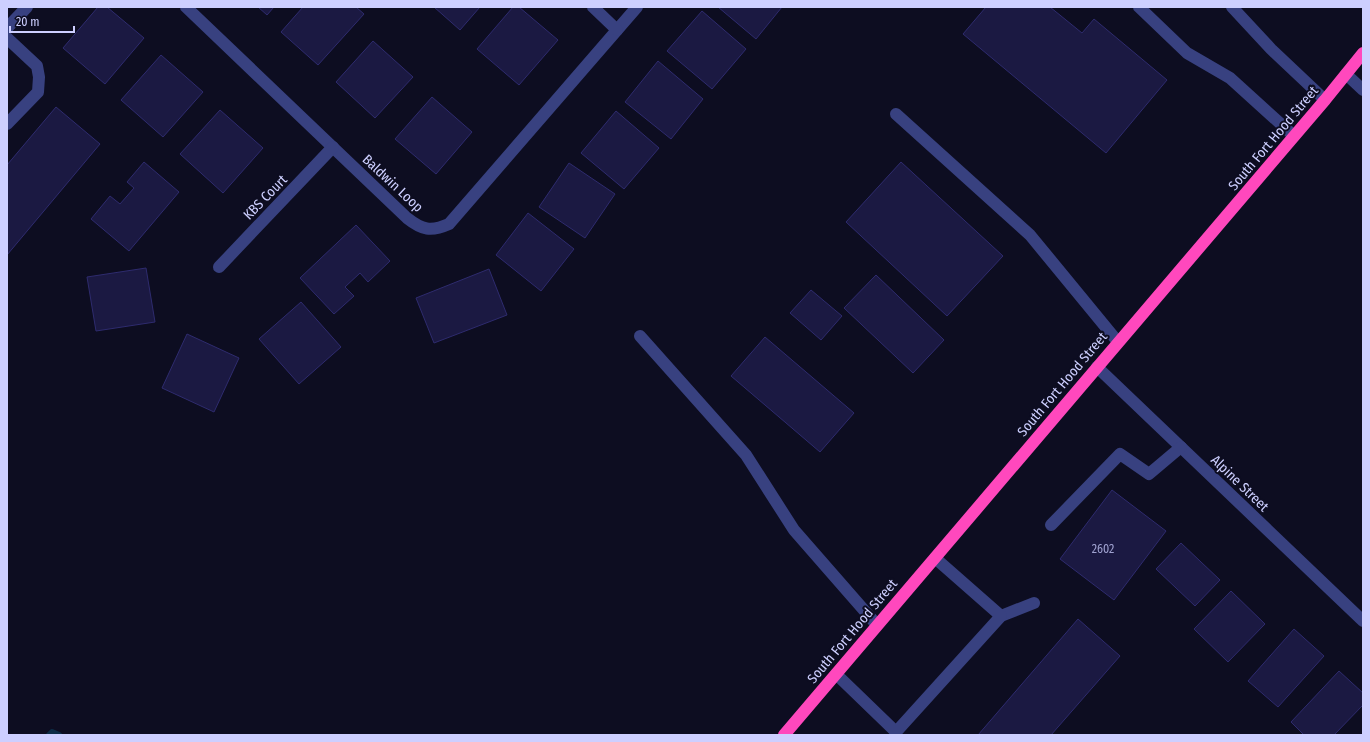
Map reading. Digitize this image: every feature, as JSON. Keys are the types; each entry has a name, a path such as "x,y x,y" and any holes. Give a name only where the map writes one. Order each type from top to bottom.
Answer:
{"highway":[{"name":"South Fort Hood Street","path":"784,735 1325,100 1363,53"}],"street":[{"path":"7,28 27,7"},
{"name":"Baldwin Loop","path":"186,7 407,218 417,226 428,229 439,229 449,224 637,7"},
{"path":"593,7 618,30"},
{"path":"1139,7 1187,54 1230,78 1294,136"},
{"path":"1232,7 1271,49 1325,100"},
{"path":"7,38 37,66 39,77 38,92 7,124"},
{"path":"1346,74 1363,90"},
{"path":"896,114 1030,235 1118,342"},
{"name":"KBS Court","path":"219,267 333,148"},
{"path":"640,336 746,455 794,530 877,625"},
{"name":"Alpine Street","path":"1097,367 1363,621"},
{"path":"1051,525 1120,454 1149,474 1181,448"},
{"path":"935,558 1002,616"},
{"path":"836,674 896,734 1002,616 1034,603"}],"building":[{"path":"98,7 107,7 144,38 105,84 63,48"},
{"path":"258,7 274,7 267,15"},
{"path":"303,7 356,7 364,14 318,65 281,32"},
{"path":"434,7 480,7 460,30"},
{"path":"513,7 519,7 558,40 519,85 477,49"},
{"path":"718,7 782,7 756,39"},
{"path":"986,7 1050,7 1082,33 1094,19 1167,80 1106,153 963,34"},
{"path":"702,11 746,49 712,89 667,51"},
{"path":"373,41 413,77 375,118 336,82"},
{"path":"161,55 203,92 163,137 121,100"},
{"path":"658,61 703,99 671,139 625,102"},
{"path":"432,97 472,132 436,174 395,139"},
{"path":"56,107 100,144 7,255 7,165"},
{"path":"220,110 263,148 223,193 180,154"},
{"path":"616,111 659,148 624,189 581,153"},
{"path":"144,162 179,192 129,251 91,219 110,196 120,204 134,188 127,182"},
{"path":"901,162 1003,256 947,316 846,222"},
{"path":"569,163 615,194 585,238 539,207"},
{"path":"528,213 574,249 541,291 496,255"},
{"path":"356,225 390,261 368,282 360,273 345,287 354,296 334,314 300,278"},
{"path":"146,268 155,322 96,331 87,277"},
{"path":"489,269 507,315 434,343 416,298"},
{"path":"876,275 944,340 913,373 844,308"},
{"path":"811,290 842,316 821,340 790,313"},
{"path":"301,302 341,347 299,384 259,339"},
{"path":"187,334 239,358 214,412 162,388"},
{"path":"765,337 854,413 820,452 731,376"},
{"path":"1112,490 1166,531 1114,600 1060,559"},
{"path":"1181,543 1220,580 1195,606 1156,569"},
{"path":"1231,591 1265,624 1228,662 1194,629"},
{"path":"1078,619 1120,656 1051,735 978,735"},
{"path":"1294,629 1324,656 1278,707 1248,681"},
{"path":"1339,671 1363,693 1363,705 1334,735 1304,735 1291,722"}],"waterway":[{"path":"49,735 52,732 59,735"}]}
